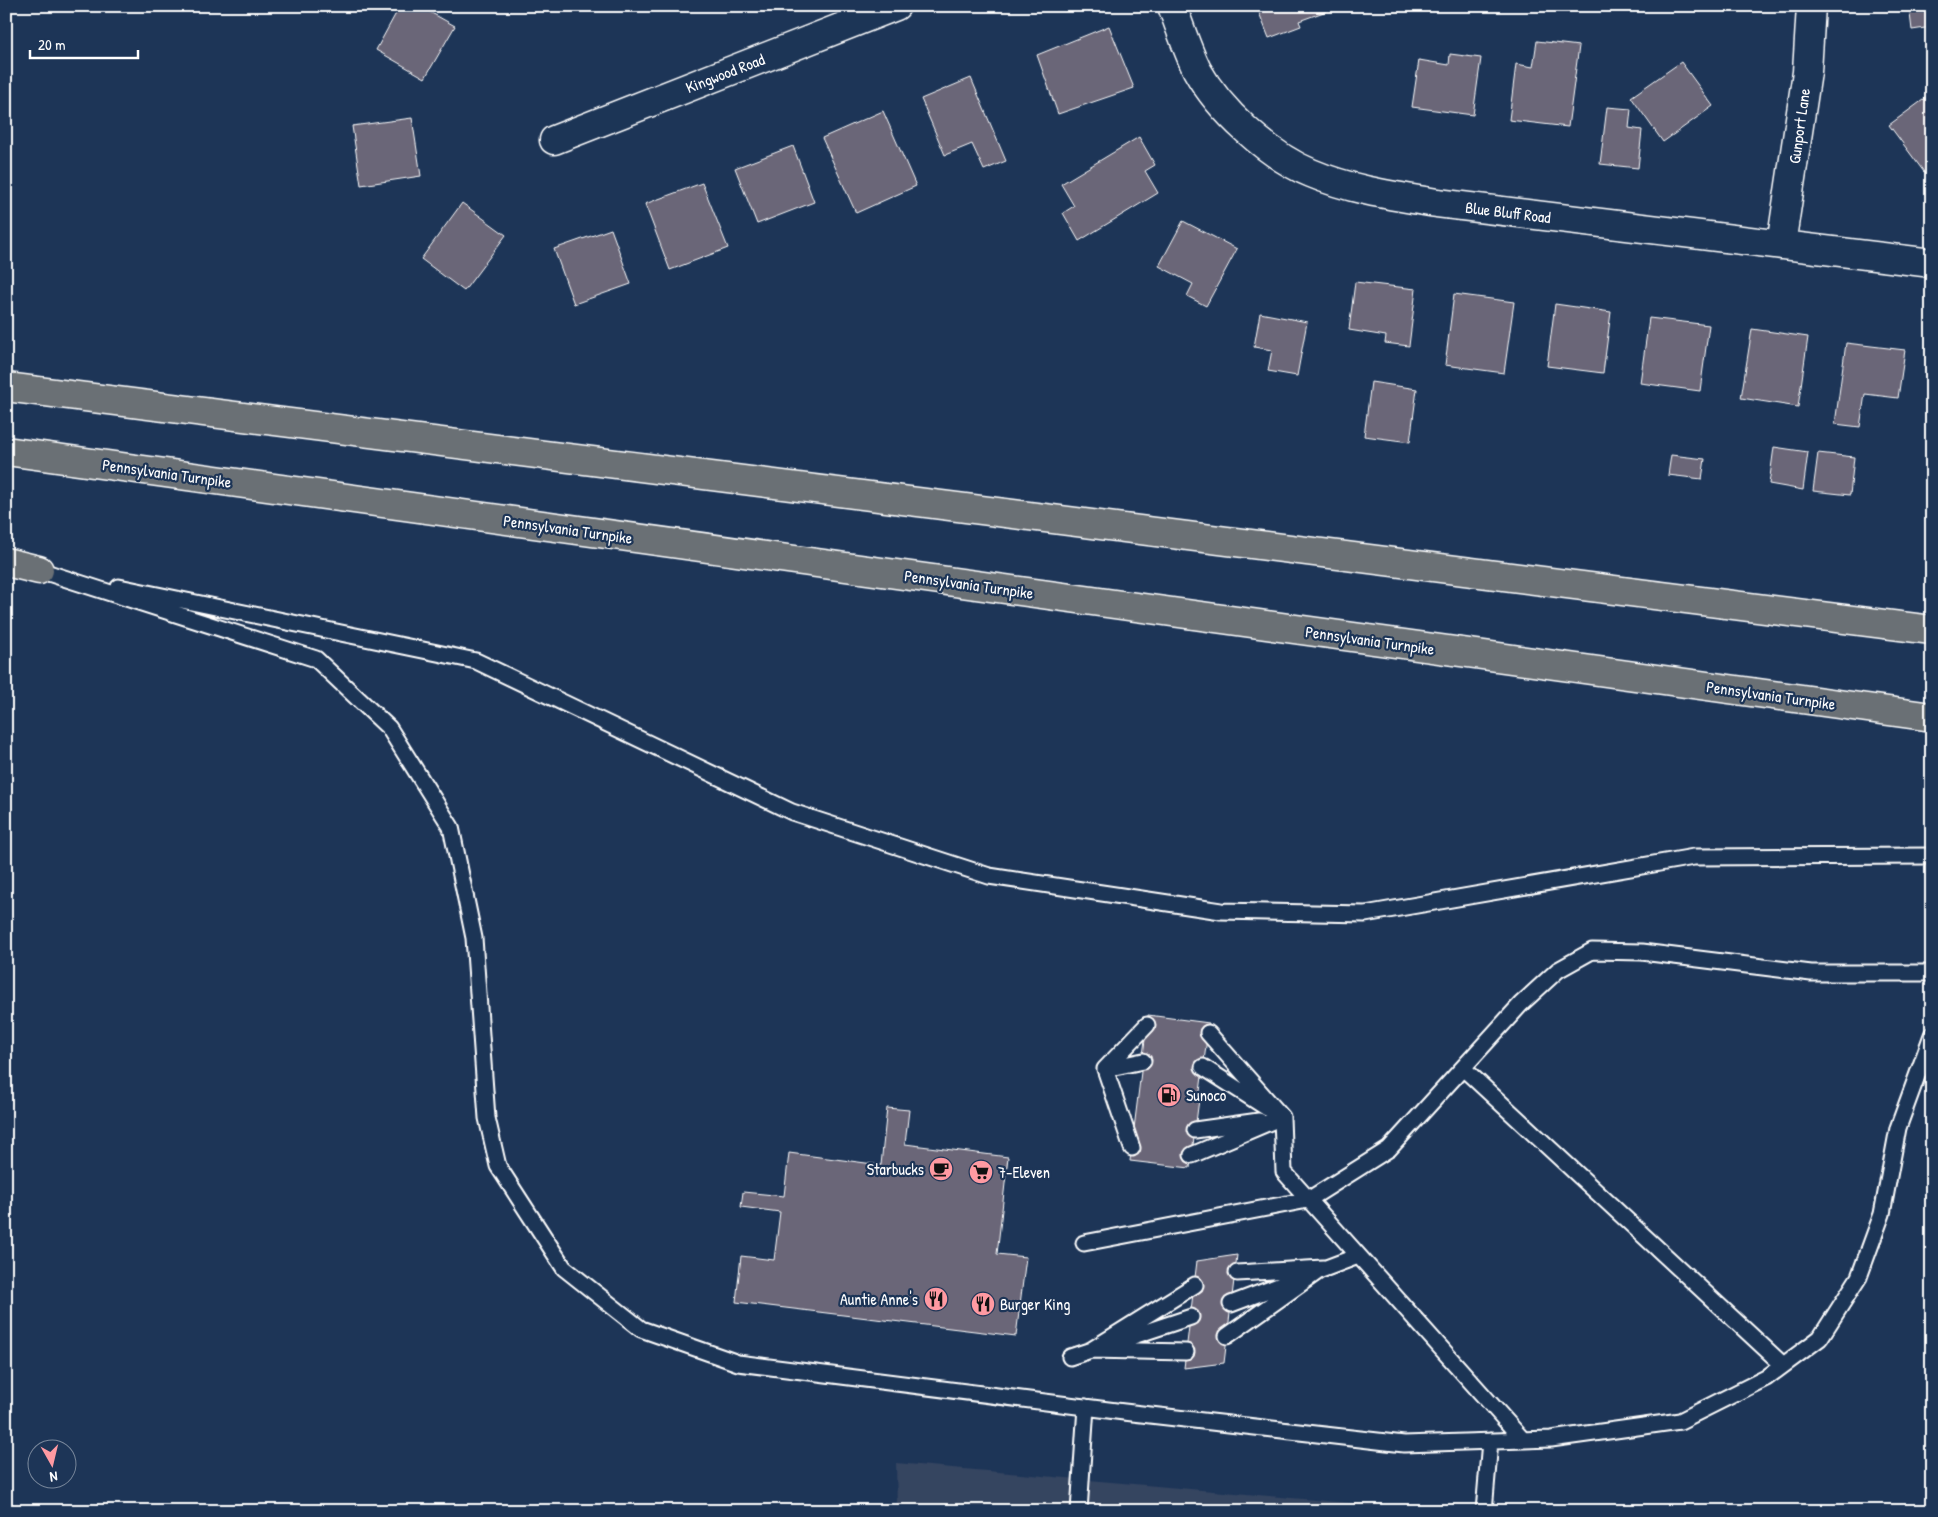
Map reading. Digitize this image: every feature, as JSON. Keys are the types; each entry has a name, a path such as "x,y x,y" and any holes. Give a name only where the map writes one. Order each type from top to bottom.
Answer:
{"highway":[{"path":"6,387 1932,630"},
{"name":"Pennsylvania Turnpike","path":"6,451 1932,718"},
{"path":"6,562 39,570"}],"street":[{"name":"Kingwood Road","path":"554,140 896,6"},
{"name":"Blue Bluff Road","path":"1172,6 1197,70 1226,110 1260,143 1310,173 1371,192 1436,203 1932,263"},
{"name":"Gunport Lane","path":"1781,245 1807,72 1811,6"}],"lane":[{"path":"39,570 476,662 792,812 989,876 1221,911 1365,914 1694,857 1932,856"},
{"path":"39,570 316,658 389,728 451,827 474,938 487,1118 498,1166 564,1268 641,1328 738,1363 1086,1407 1404,1444 1551,1439 1680,1421 1766,1378 1820,1338 1859,1277 1882,1214 1898,1128 1932,1035"},
{"path":"1084,1243 1308,1200 1389,1149 1521,1004 1558,970 1592,951 1642,952 1811,973 1932,973"},
{"path":"1105,1069 1147,1025"},
{"path":"1208,1033 1282,1117 1284,1172 1523,1440"},
{"path":"1105,1069 1143,1061"},
{"path":"1203,1067 1282,1117"},
{"path":"1463,1068 1783,1365"},
{"path":"1105,1069 1135,1122"},
{"path":"1105,1069 1132,1148"},
{"path":"1195,1130 1282,1117"},
{"path":"1192,1155 1282,1117"},
{"path":"1231,1304 1322,1268 1358,1256"},
{"path":"1237,1273 1322,1268"},
{"path":"1227,1336 1322,1268"},
{"path":"1091,1350 1195,1285"},
{"path":"1070,1357 1191,1317"},
{"path":"1091,1350 1186,1352"},
{"path":"1079,1511 1086,1407"},
{"path":"1484,1511 1490,1441"}],"shaded area":[{"path":"896,1463 1439,1511 897,1511"}],"building":[{"path":"400,6 419,6 455,26 425,78 376,50"},
{"path":"1267,6 1331,6 1332,9 1299,21 1301,26 1269,38 1258,10"},
{"path":"1909,6 1932,6 1932,27 1912,30"},
{"path":"1109,26 1134,88 1058,114 1037,55"},
{"path":"1537,41 1579,46 1568,127 1509,120 1516,64 1533,67"},
{"path":"1450,54 1481,58 1473,115 1412,107 1419,60 1449,65"},
{"path":"1681,62 1713,106 1663,142 1631,97"},
{"path":"971,78 1006,161 984,170 972,144 945,155 921,99"},
{"path":"1931,94 1932,166 1924,172 1889,125"},
{"path":"1607,107 1631,109 1629,128 1642,130 1638,168 1600,164"},
{"path":"883,111 916,186 856,213 822,138"},
{"path":"412,118 421,176 361,185 352,126"},
{"path":"1139,137 1155,165 1145,171 1158,193 1079,241 1063,213 1074,206 1061,184"},
{"path":"793,146 814,202 757,224 735,168"},
{"path":"702,183 728,248 670,270 645,204"},
{"path":"462,203 506,235 464,291 421,259"},
{"path":"1183,221 1237,249 1206,306 1187,296 1193,284 1159,266"},
{"path":"611,229 631,284 574,304 554,249"},
{"path":"1355,282 1416,289 1409,346 1385,343 1386,336 1349,330"},
{"path":"1454,294 1514,302 1504,373 1445,365"},
{"path":"1555,304 1611,312 1603,373 1547,366"},
{"path":"1260,313 1307,322 1297,376 1268,371 1272,350 1254,347"},
{"path":"1649,318 1709,325 1700,391 1640,383"},
{"path":"1752,329 1808,337 1798,407 1741,398"},
{"path":"1846,343 1905,350 1898,398 1865,394 1860,427 1835,424"},
{"path":"1371,382 1417,389 1410,442 1364,436"},
{"path":"1774,447 1808,452 1803,490 1769,484"},
{"path":"1818,453 1854,457 1850,495 1813,491"},
{"path":"1671,455 1705,459 1702,479 1668,475"},
{"name":"Sunoco","path":"1148,1015 1209,1023 1190,1168 1130,1161"},
{"path":"887,1108 909,1110 905,1144 1008,1157 997,1254 1026,1257 1016,1336 736,1302 741,1256 774,1260 780,1212 741,1207 743,1192 784,1196 789,1153 881,1165"},
{"path":"1237,1255 1224,1363 1184,1368 1197,1261"}],"place":[{"name":"Sunoco","path":"1169,1095"},
{"name":"Starbucks","path":"941,1169"},
{"name":"7-Eleven","path":"981,1172"},
{"name":"Auntie Anne's","path":"936,1299"},
{"name":"Burger King","path":"983,1304"}]}
